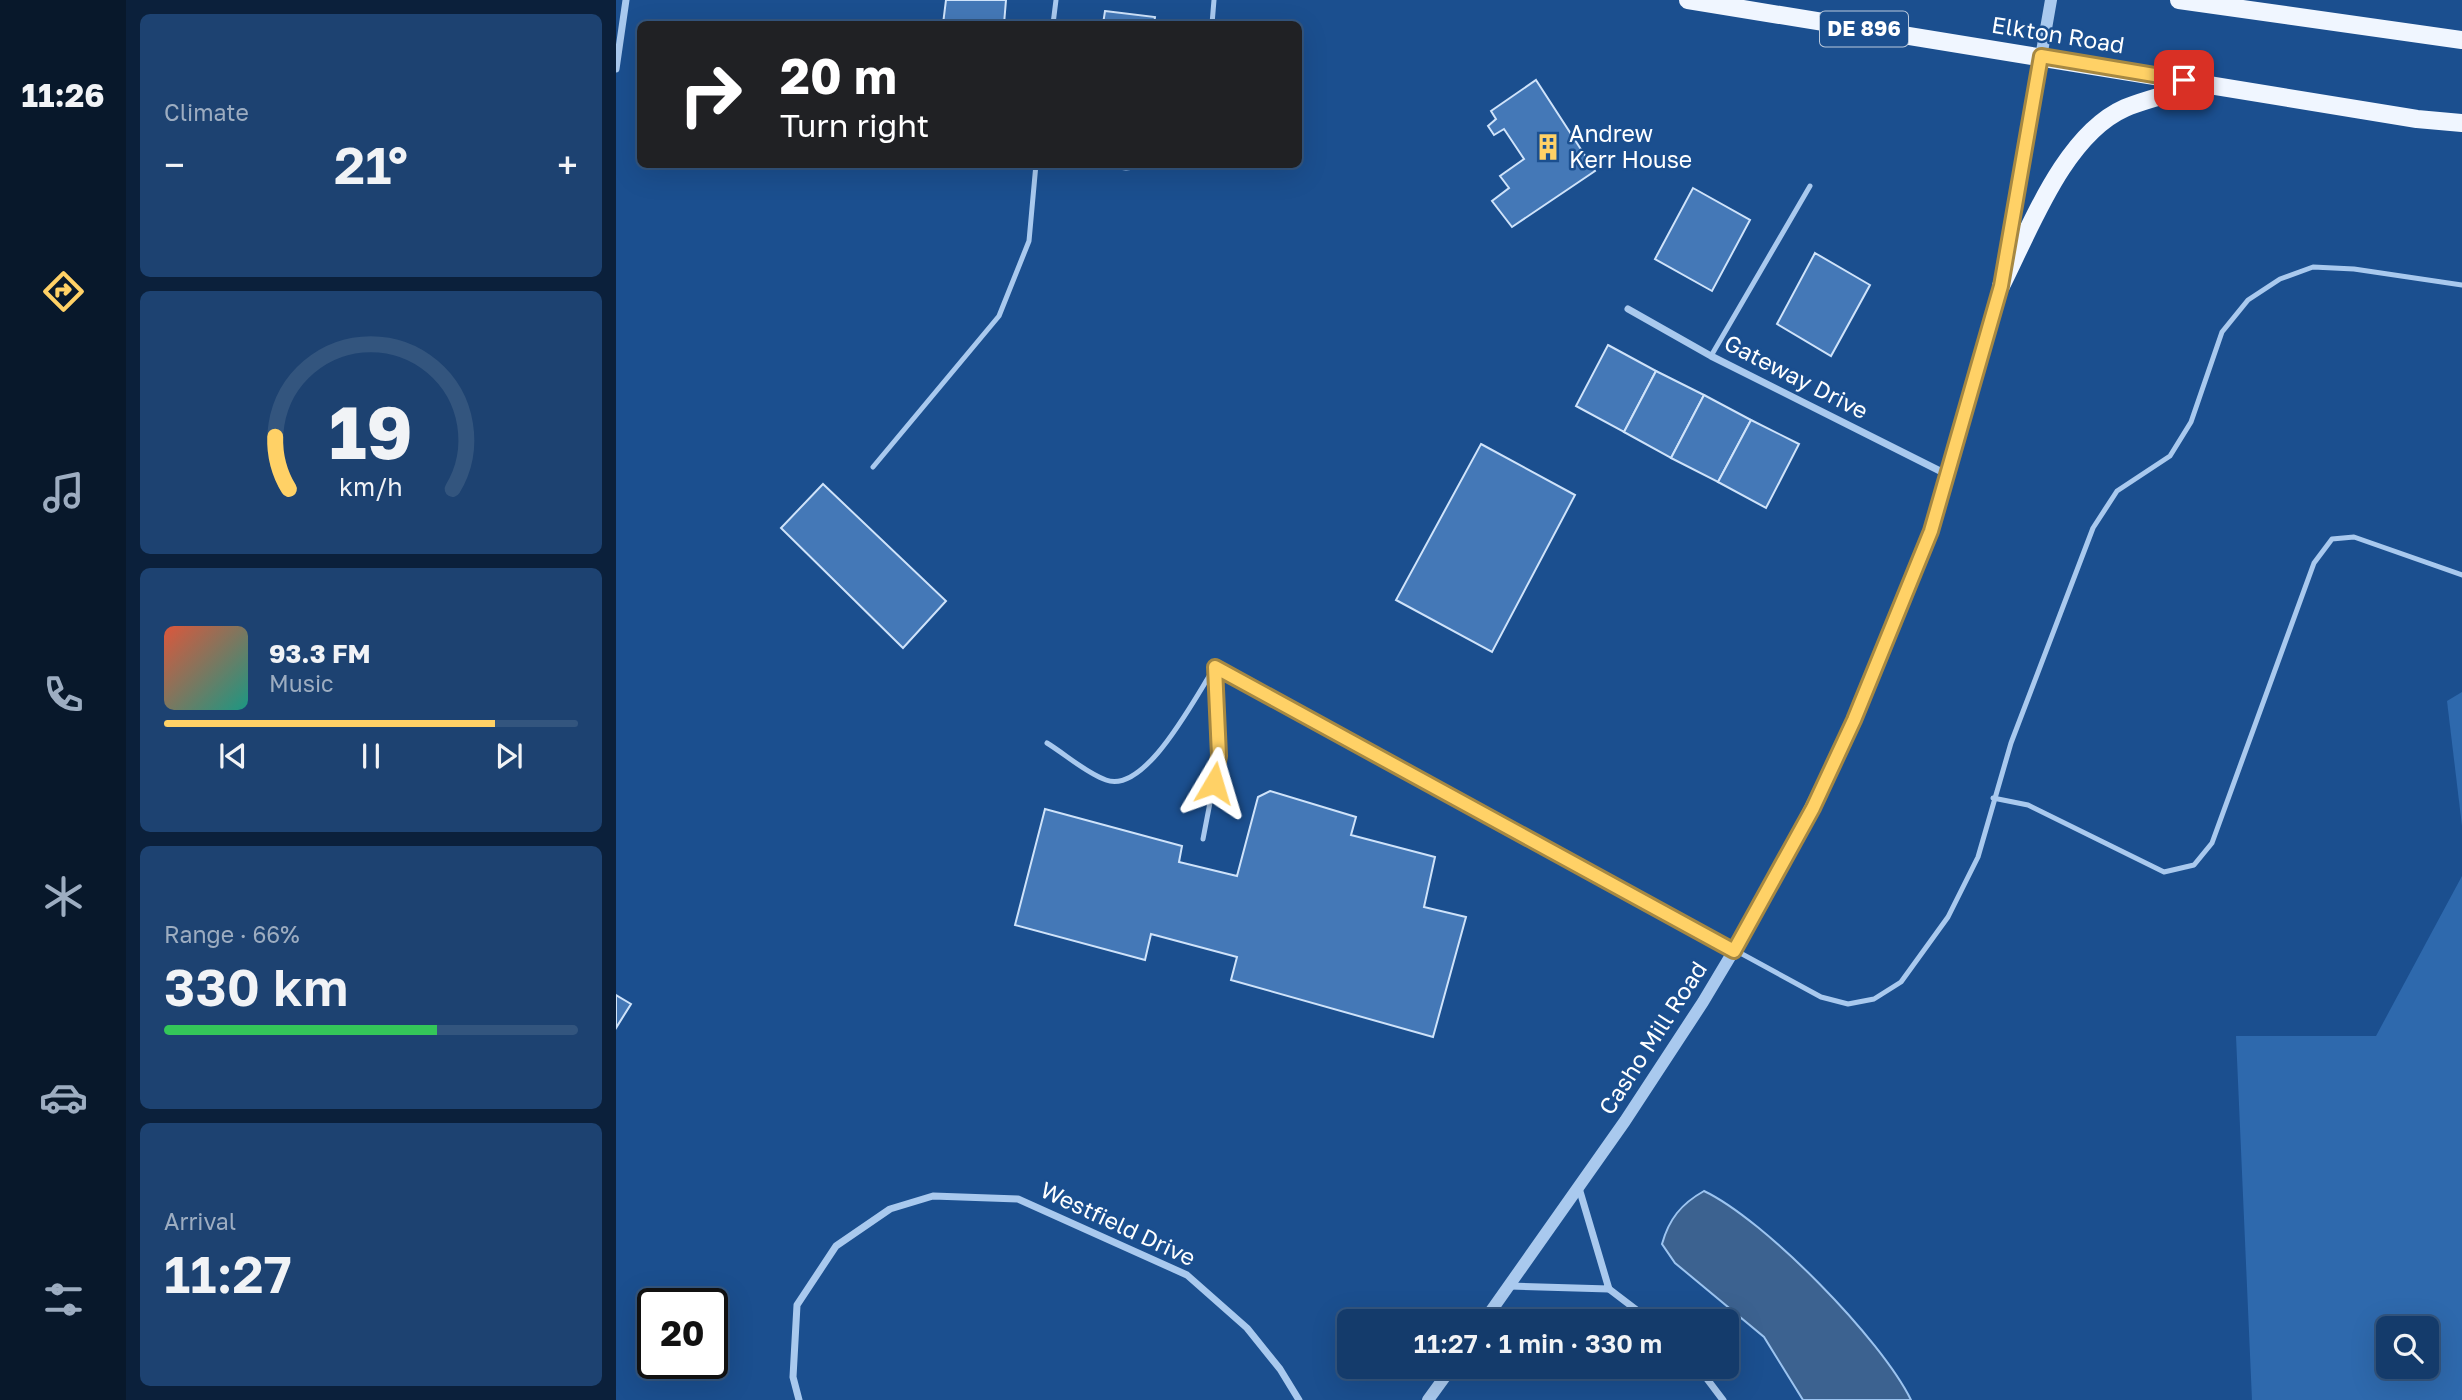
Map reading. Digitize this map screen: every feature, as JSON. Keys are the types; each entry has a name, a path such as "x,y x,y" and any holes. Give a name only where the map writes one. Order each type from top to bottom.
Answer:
{"main road":[{"name":"Elkton Road","path":"1688,0 2462,123"},
{"path":"2179,0 2462,40"},
{"path":"2001,286 2061,170 2089,132 2123,109 2207,84"}],"street":[{"path":"616,69 626,0"},
{"name":"Casho Mill Road","path":"1493,1309 1579,1188 1734,951 1806,820 1854,720 1909,589 1948,475 2001,286 2051,0"},
{"name":"Gateway Drive","path":"1628,309 1711,356 1948,475"},
{"path":"1579,1188 1609,1289"},
{"name":"Westfield Drive","path":"799,1400 793,1377 797,1305 836,1246 890,1209 933,1196 1018,1199 1186,1275 1247,1328 1280,1369 1299,1400"},
{"path":"1510,1286 1609,1289 1635,1309"},
{"path":"1428,1400 1443,1379"},
{"path":"1707,1379 1723,1400"}],"lane":[{"path":"1053,21 1056,0"},
{"path":"1212,21 1214,0"},
{"path":"873,467 999,316 1029,241 1036,168"},
{"path":"1711,356 1810,186"},
{"path":"1215,667 1821,997 1848,1004 1874,999 1901,982 1948,917 1978,857 1993,798 2093,527 2117,491 2171,456 2191,422 2222,332 2248,300 2280,279 2313,267 2354,269 2462,285"},
{"path":"1993,798 2028,805 2164,872 2194,865 2212,843 2314,563 2332,539 2354,537 2462,575"},
{"path":"1047,743 1107,780 1127,782 1143,771 1156,755 1215,667"},
{"path":"1203,839 1219,756 1215,667"}],"shaded area":[{"path":"2462,692 2462,826 2447,701"},
{"path":"2462,876 2462,1400 2252,1400 2236,1036 2376,1036"},
{"path":"1704,1191 1758,1227 1848,1315 1875,1346 1911,1400 1803,1400 1764,1337 1739,1316 1739,1309 1730,1309 1675,1263 1662,1244 1668,1227 1689,1201"}],"building":[{"path":"946,0 1006,0 1004,21 943,21"},
{"path":"1105,11 1155,17 1154,21 1103,21"},
{"name":"Andrew Kerr House","path":"1536,80 1595,171 1512,227 1492,201 1509,188 1500,176 1524,159 1504,129 1494,135 1488,126 1496,119 1491,111"},
{"path":"1693,188 1750,220 1712,291 1655,259"},
{"path":"1815,253 1870,285 1831,356 1777,324"},
{"path":"1608,345 1656,371 1624,432 1576,406"},
{"path":"1656,371 1704,395 1671,458 1624,432"},
{"path":"1704,395 1751,420 1718,482 1671,458"},
{"path":"1751,420 1799,444 1766,508 1718,482"},
{"path":"1481,444 1575,495 1492,652 1396,600"},
{"path":"823,484 946,601 903,648 781,528"},
{"path":"1270,791 1356,817 1351,835 1435,857 1424,907 1466,917 1433,1037 1231,980 1237,957 1151,934 1145,960 1015,925 1045,809 1182,846 1179,862 1237,876 1258,797"},
{"path":"616,995 631,1004 616,1028"}],"place":[{"name":"Andrew Kerr House","path":"1548,147"}],"route":[{"path":"1214,783 1219,756 1215,667 1734,951 1813,808 1854,720 1931,531 2001,286 2041,56 2184,80"}]}
